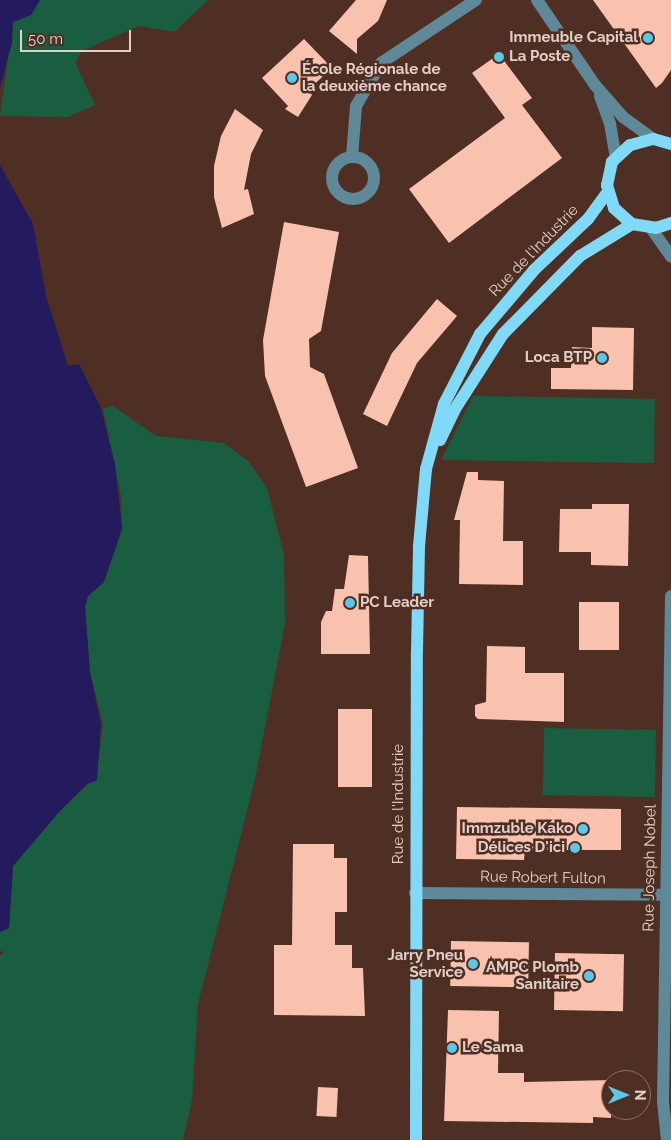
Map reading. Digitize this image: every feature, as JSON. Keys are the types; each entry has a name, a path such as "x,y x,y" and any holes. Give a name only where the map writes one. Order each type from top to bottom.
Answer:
{"main road":[{"path":"616,157 630,145 653,139 670,143"},
{"name":"Rue de l'Industrie","path":"416,1140 415,893 419,546 426,469 444,404 480,334 534,270 588,219 608,191 608,173 616,157"},
{"path":"608,191 614,208 632,224 651,228 671,223"},
{"name":"Rue de l'Industrie","path":"426,469 455,409 502,334 580,256 632,224"}],"street":[{"path":"352,157 356,106 381,63 476,0"},
{"path":"541,3 594,85 623,118 653,139"},
{"path":"594,85 610,124 616,157"},
{"path":"651,228 671,257"},
{"name":"Rue Joseph Nobel","path":"668,1140 663,1101 668,895 671,596"},
{"name":"Rue Robert Fulton","path":"415,893 668,895"}],"green space":[{"path":"40,0 208,0 174,32 139,26 82,51 75,62 95,105 68,117 0,116 13,22 31,15"},
{"path":"473,396 655,399 654,463 441,460"},
{"path":"113,406 156,436 224,443 249,462 267,488 284,555 285,624 255,779 198,1004 192,1100 183,1140 0,1140 0,956 4,952 0,951 0,932 9,928 13,866 59,812 88,784 96,781 103,724 90,672 85,607 88,596 104,582 122,529 121,497 103,409"},
{"path":"544,728 656,730 655,797 543,795"}],"shaded area":[{"path":"0,0 40,0 31,15 13,22 12,43 0,87"},
{"path":"0,165 33,224 46,296 68,366 79,364 101,408 115,464 122,529 104,582 88,596 85,607 90,672 101,724 97,780 87,784 59,812 13,866 9,928 0,932"}],"building":[{"path":"356,0 387,0 378,21 357,39 357,54 329,31"},
{"name":"Immeuble Capital","path":"593,0 671,0 671,70 656,88"},
{"name":"École Régionale de la deuxième chance","path":"304,39 332,68 308,90 312,95 298,117 285,109 288,106 262,78"},
{"path":"499,54 532,98 522,105 562,158 449,243 409,189 505,118 472,73"},
{"path":"235,109 263,130 251,154 244,190 248,189 254,214 222,228 214,197 214,166 221,136"},
{"path":"284,222 339,232 321,331 309,339 310,367 324,374 358,468 306,487 265,376 263,340"},
{"path":"437,299 457,316 417,363 387,426 363,414 392,353"},
{"name":"Loca BTP","path":"592,327 634,328 633,390 551,389 551,368 571,368 572,347 592,348"},
{"path":"467,472 478,472 478,480 504,481 503,541 523,541 523,585 459,584 460,520 454,520"},
{"path":"592,504 629,504 628,566 591,565 591,552 559,552 560,509 592,509"},
{"name":"PC Leader","path":"349,555 368,556 370,654 321,654 321,622 326,611 332,611 335,589 344,589"},
{"path":"579,602 619,602 619,650 579,650"},
{"path":"487,646 525,647 525,673 564,673 564,722 478,719 475,716 475,705 486,702"},
{"path":"338,709 372,709 372,787 338,787"},
{"path":"457,807 621,809 621,850 525,850 524,860 456,859"},
{"path":"293,844 334,844 334,858 347,858 347,912 335,912 335,945 352,945 352,968 363,968 365,1016 274,1015 274,945 292,945"},
{"path":"451,941 529,942 528,987 450,986"},
{"name":"AMPC Plomb Sanitaire","path":"555,953 624,954 623,1011 554,1010"},
{"path":"448,1010 499,1011 498,1073 524,1073 524,1082 601,1080 601,1117 593,1117 593,1123 444,1121"},
{"path":"318,1087 338,1088 336,1117 316,1116"}],"place":[{"name":"Immeuble Capital","path":"648,38"},
{"name":"La Poste","path":"499,57"},
{"name":"École Régionale de la deuxième chance","path":"292,78"},
{"name":"Loca BTP","path":"602,358"},
{"name":"PC Leader","path":"350,603"},
{"name":"Immzuble Kako","path":"583,829"},
{"name":"Délices D'ici","path":"575,848"},
{"name":"Jarry Pneu Service","path":"473,964"},
{"name":"AMPC Plomb Sanitaire","path":"589,976"},
{"name":"Le Sama","path":"452,1048"}]}
